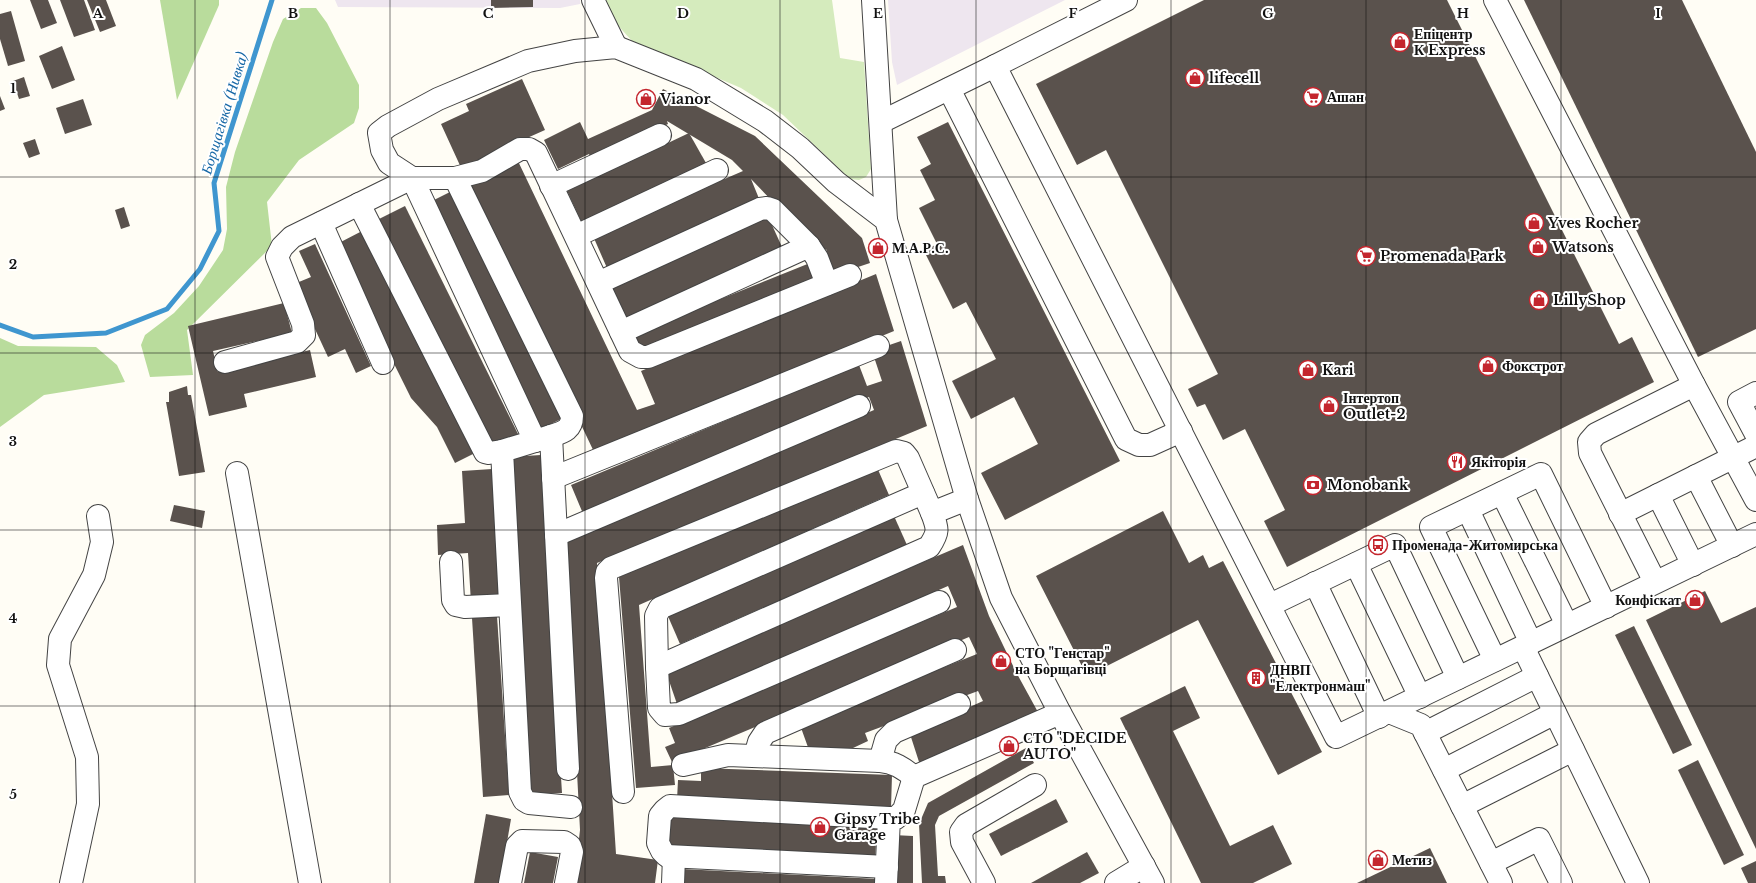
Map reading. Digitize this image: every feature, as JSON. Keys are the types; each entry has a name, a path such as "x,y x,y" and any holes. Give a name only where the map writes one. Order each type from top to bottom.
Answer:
{"street":[{"path":"593,0 616,47"},
{"path":"873,0 886,220 967,499 1000,598 1060,713 1148,875 1116,883"},
{"path":"881,122 1126,0"},
{"path":"1495,0 1732,458 1756,500"},
{"path":"568,769 553,478 543,439 412,178 389,163 382,150 378,133 438,99 528,61 575,51 616,47 696,79 765,121 800,148 836,182 886,220"},
{"path":"995,66 1336,737 1756,534"},
{"path":"949,89 1126,439 1139,445 1150,445 1181,431"},
{"path":"552,186 660,135"},
{"path":"225,362 298,342 304,336 304,324 277,257 282,247 292,237 412,178 456,178 482,171 520,149 529,149 536,153 630,351 641,357 648,357 850,276"},
{"path":"576,236 717,170"},
{"path":"359,204 485,452 489,453 502,451 567,430 572,423 572,416 456,178"},
{"path":"598,283 760,209 767,208 773,210 809,246 817,258 827,284"},
{"path":"321,223 383,363"},
{"path":"621,332 809,246"},
{"path":"553,478 878,346"},
{"path":"1655,582 1590,453 1589,442 1596,434 1694,385"},
{"path":"1756,393 1739,402 1756,434"},
{"path":"556,536 859,406"},
{"path":"1620,514 1756,446"},
{"path":"623,792 606,578 607,572 611,568 896,450 904,453 908,458 938,528 936,537 929,547 657,667"},
{"path":"502,451 520,792 524,800 529,803 571,807"},
{"path":"237,473 310,883"},
{"path":"1495,660 1432,527 1541,474 1606,607"},
{"path":"1696,476 1732,546"},
{"path":"1502,493 1567,626"},
{"path":"1658,495 1693,565"},
{"path":"939,602 679,714 665,715 659,708 656,616 660,608 928,503 967,499"},
{"path":"1468,510 1527,645 1537,676 1638,883"},
{"path":"71,883 88,804 87,757 58,665 60,639 94,575 102,542 98,516"},
{"path":"1270,605 1395,545 1458,678"},
{"path":"451,562 452,600 456,605 465,607 510,605"},
{"path":"1356,564 1426,694 1423,729 1501,883"},
{"path":"1315,583 1384,714 1423,729 1537,676"},
{"path":"755,756 759,742 765,733 954,650"},
{"path":"880,761 886,740 894,732 959,704"},
{"path":"889,818 886,875 674,857 667,856 662,851 658,843 660,816 664,810 670,806 896,818 904,810 914,777 1060,713"},
{"path":"1444,770 1555,713"},
{"path":"1462,806 1573,750"},
{"path":"683,765 728,755 880,761 903,767 914,777"},
{"path":"984,883 962,842 961,832 966,825 1035,785"},
{"path":"1491,863 1538,839 1553,881"},
{"path":"510,883 517,846 522,841 564,842 570,846 572,852 566,883"},
{"path":"673,883 674,857"}],"shaded area":[{"path":"335,0 580,0 580,4 560,8 338,7"},
{"path":"888,0 1065,0 897,85 892,62"}],"green space":[{"path":"160,0 219,0 219,5 177,100"},
{"path":"604,0 832,0 840,58 864,62 871,169 866,177 859,180 850,179 783,115 741,88 633,42 612,19"},
{"path":"301,8 316,8 327,23 359,85 359,108 354,123 299,160 267,202 272,246 187,330 193,375 150,377 141,345 145,335 174,313 199,286 223,250 227,229 226,187 235,152 273,42 283,19"},
{"path":"0,338 18,346 96,347 117,365 125,382 44,395 0,427"}],"building":[{"path":"30,0 48,0 57,23 41,29"},
{"path":"60,0 84,0 95,30 74,37"},
{"path":"87,0 106,0 116,26 100,32"},
{"path":"491,0 533,0 533,7 491,8"},
{"name":"Promenada Park","path":"1204,0 1447,0 1619,344 1632,337 1654,382 1287,567 1264,521 1285,510 1245,429 1223,440 1205,404 1197,407 1188,389 1218,374 1106,150 1077,165 1036,84"},
{"path":"1524,0 1682,0 1756,152 1756,329 1698,357"},
{"path":"11,11 25,61 8,66 0,39 0,14"},
{"path":"62,46 75,80 52,89 39,56"},
{"path":"24,77 30,96 19,99 13,81"},
{"path":"522,79 545,130 489,155 463,172 441,124 469,111 466,104"},
{"path":"663,89 755,136 862,238 870,263 834,275 826,249 822,253 751,179 760,201 607,268 593,236 743,171 732,160 667,121 668,124 591,159 589,154 558,169 544,140 580,122 588,139 652,110"},
{"path":"0,96 5,109 0,111"},
{"path":"83,99 92,125 65,134 56,108"},
{"path":"948,122 1120,461 1005,520 981,473 1038,444 1014,397 971,419 952,381 996,359 966,302 953,309 924,251 937,244 919,208 935,200 920,170 931,164 917,137"},
{"path":"689,133 706,163 582,223 567,191"},
{"path":"35,139 40,154 29,158 23,143"},
{"path":"516,157 637,410 655,404 641,371 876,274 894,331 595,454 465,181"},
{"path":"452,191 563,418 539,430 428,203"},
{"path":"405,206 518,434 488,449 375,221"},
{"path":"124,207 130,226 121,229 115,210"},
{"path":"767,214 782,247 627,321 612,288"},
{"path":"364,230 475,453 455,463 437,427 411,398 335,245"},
{"path":"315,244 371,366 356,373 345,349 328,357 294,284 311,277 299,251"},
{"path":"810,263 817,281 642,352 634,334"},
{"path":"284,303 292,333 213,351 218,372 310,350 316,377 244,394 247,407 209,416 188,326"},
{"path":"901,341 927,426 597,563 616,854 658,860 655,883 574,883 580,830 565,541 591,532 874,410 869,397 584,516 571,485 859,365 867,386 882,381 872,351"},
{"path":"187,386 188,395 191,395 205,472 179,476 166,402 169,402 169,392"},
{"path":"541,455 562,793 528,795 507,457"},
{"path":"876,465 889,495 639,605 651,767 673,765 675,785 636,788 619,577"},
{"path":"492,469 500,601 471,603 468,553 438,555 437,525 465,523 462,471"},
{"path":"174,505 205,511 202,528 170,521"},
{"path":"1163,511 1189,563 1203,555 1209,568 1223,561 1322,752 1278,775 1198,620 1087,676 1036,576"},
{"path":"894,516 907,545 680,644 667,614"},
{"path":"963,545 989,616 1016,672 1039,714 920,765 910,734 983,701 978,691 865,733 868,741 853,748 809,750 800,725 977,654 969,637 672,762 665,747 675,743 669,728 957,607 948,586 677,704 666,672"},
{"path":"1705,591 1721,623 1756,607 1756,849 1646,620"},
{"path":"497,616 509,795 483,797 472,618"},
{"path":"1634,626 1692,745 1673,754 1615,635"},
{"path":"1185,686 1200,718 1173,731 1230,846 1273,825 1292,864 1253,883 1201,883 1120,718"},
{"path":"1026,748 1034,763 939,816 935,825 938,876 945,876 946,883 922,883 919,824 928,803"},
{"path":"1698,760 1744,855 1724,865 1678,770"},
{"path":"701,768 892,775 891,808 677,800 678,780 701,781"},
{"path":"1056,799 1068,822 1001,856 989,834"},
{"path":"486,814 511,819 500,883 474,883"},
{"path":"669,814 877,826 875,860 667,847"},
{"path":"893,835 913,836 913,883 893,883"},
{"path":"1430,848 1447,883 1357,883"},
{"path":"530,852 558,857 553,883 524,883"},
{"path":"1087,852 1099,873 1080,883 1031,883"},
{"path":"1756,861 1756,883 1748,883 1741,868"},
{"path":"682,869 878,879 878,883 681,883"}],"waterway":[{"name":"Борщагівка (Нивка)","path":"0,325 33,337 106,333 167,309 200,269 219,231 214,183 272,0"}],"place":[{"name":"Епіцентр К Express","path":"1400,42"},
{"name":"lifecell","path":"1195,78"},
{"name":"Ашан","path":"1313,97"},
{"name":"Vianor","path":"646,99"},
{"name":"Yves Rocher","path":"1534,223"},
{"name":"Watsons","path":"1538,247"},
{"name":"М.А.Р.С.","path":"878,248"},
{"name":"Promenada Park","path":"1366,256"},
{"name":"LillyShop","path":"1539,300"},
{"name":"Фокстрот","path":"1488,366"},
{"name":"Kari","path":"1308,370"},
{"name":"Інтертоп Outlet-2","path":"1329,406"},
{"name":"Якіторія","path":"1457,462"},
{"name":"Monobank","path":"1313,485"},
{"name":"Променада-Житомирська","path":"1378,545"},
{"name":"Конфіскат","path":"1695,600"},
{"name":"СТО \"Генстар\" на Борщагівці","path":"1001,661"},
{"name":"ДНВП \"Електронмаш\"","path":"1256,678"},
{"name":"СТО \"DECIDE AUTO\"","path":"1009,746"},
{"name":"Gipsy Tribe Garage","path":"820,827"},
{"name":"Метиз","path":"1378,860"}]}
